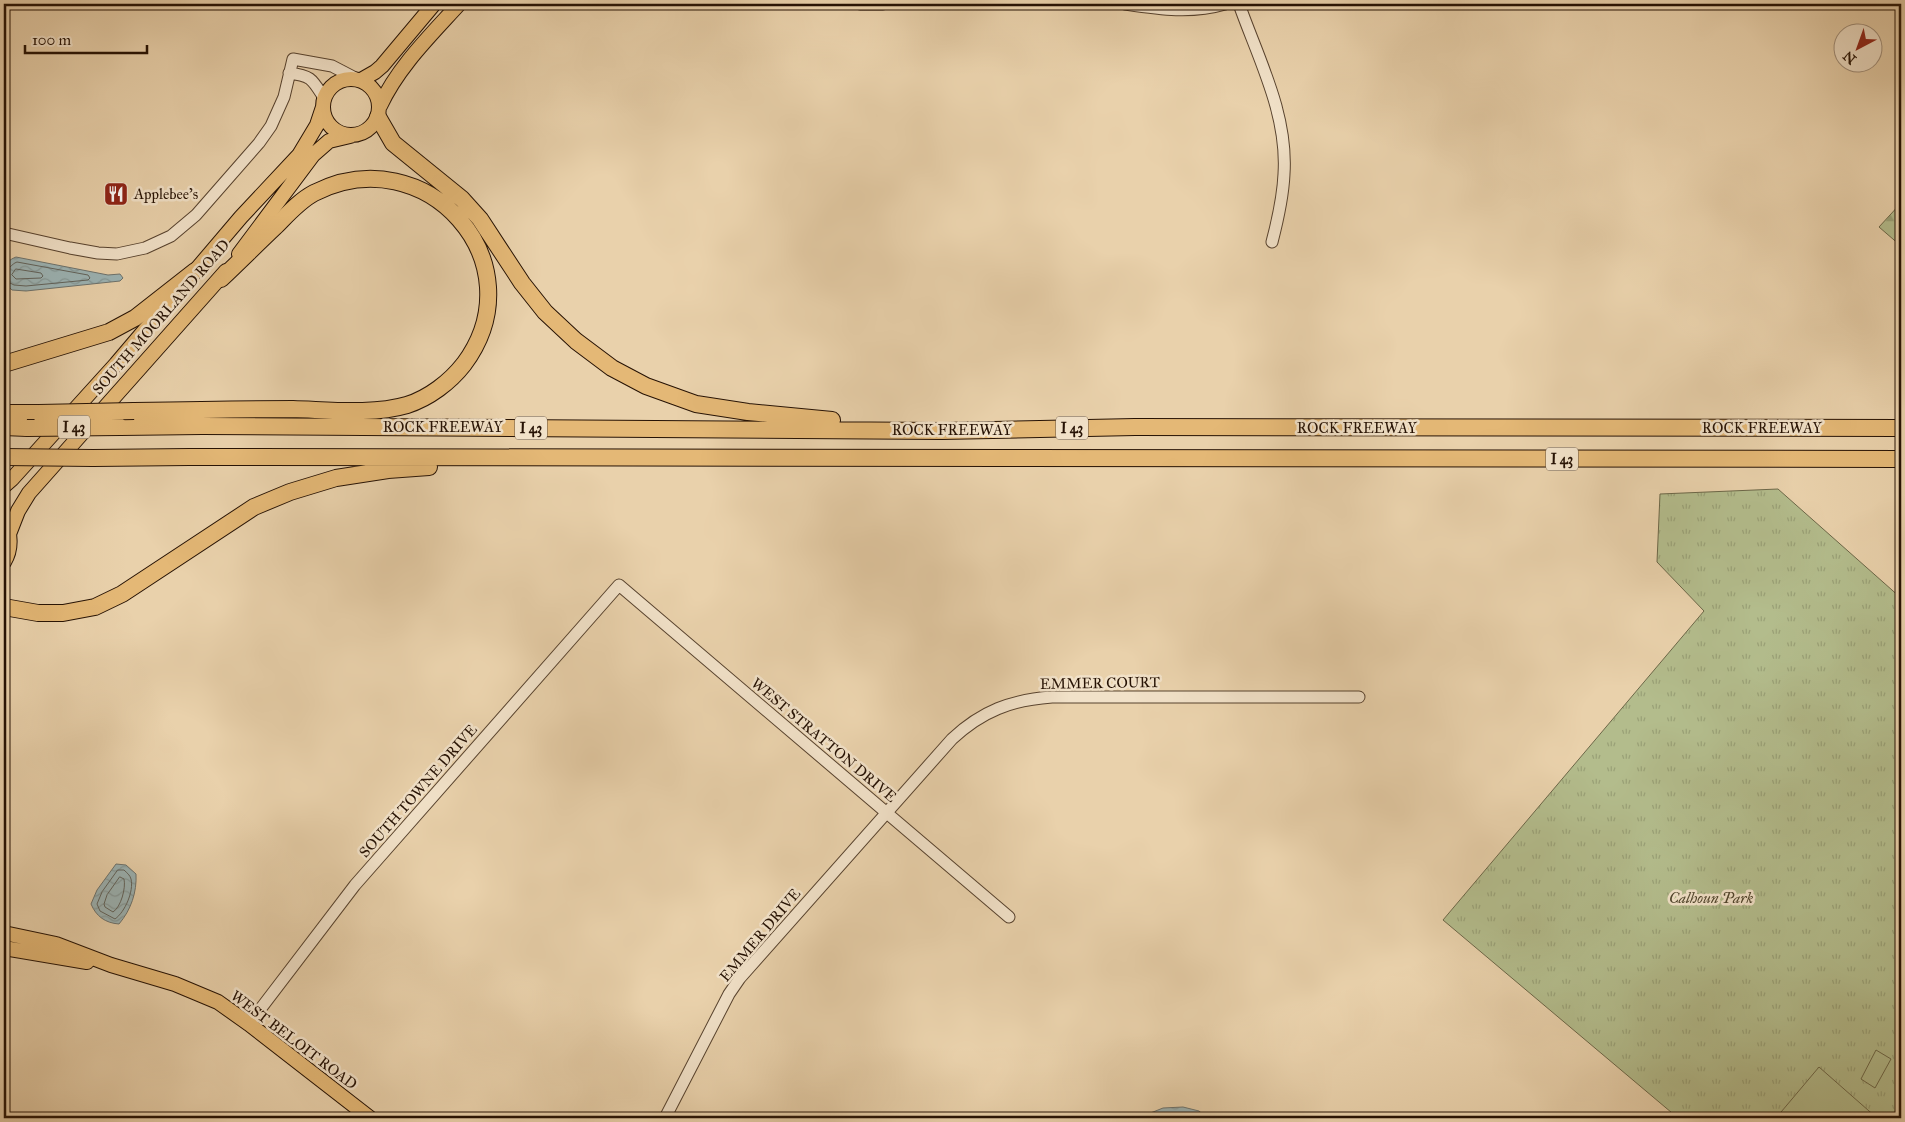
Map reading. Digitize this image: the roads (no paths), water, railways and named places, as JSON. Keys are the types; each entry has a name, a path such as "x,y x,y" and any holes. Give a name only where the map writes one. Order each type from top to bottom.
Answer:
{"highway":[{"path":"379,111 393,143 462,199 480,219 522,284 545,312 576,341 612,368 646,386 696,404 748,412 942,431"},
{"path":"4,413 264,409 383,410 409,404 435,391 457,373 473,351 484,324 487,301 486,275 479,250 465,225 447,206 423,190 394,180 367,178 340,182 312,194 290,212 221,279"},
{"path":"4,364 108,332 135,318 194,271"},
{"name":"ROCK FREEWAY","path":"4,427 212,426 942,431 1135,427 1901,428"},
{"name":"ROCK FREEWAY","path":"4,457 1901,460"},
{"path":"8,606 38,613 63,613 95,606 122,594 254,507 290,492 336,478 388,470 546,458"}],"main road":[{"path":"434,4 375,72 359,79 340,80 333,85 323,102 324,116 334,130 350,136 368,131 374,124 388,88 400,70 459,4"},
{"path":"359,79 372,88 379,100 379,111"},
{"name":"SOUTH MOORLAND ROAD","path":"4,486 116,364 194,271 299,155 317,126 323,102"},
{"name":"SOUTH MOORLAND ROAD","path":"4,562 9,547 9,534 18,511 29,492 221,279 312,155 329,141 350,136"},
{"path":"4,520 9,534"},
{"name":"WEST BELOIT ROAD","path":"4,934 56,944 110,965 175,984 218,1002 370,1118"},
{"name":"WEST BELOIT ROAD","path":"4,948 110,965"}],"street":[{"path":"860,4 883,4"},
{"path":"1125,4 1179,11 1210,8 1225,4"},
{"path":"1239,4 1271,92 1281,126 1284,173 1280,211 1272,242"},
{"path":"4,233 70,248 107,253 137,250 165,240 196,215 259,142 278,113 284,97 292,59 332,66 359,79"},
{"path":"289,73 306,76 314,82 323,102"},
{"name":"WEST STRATTON DRIVE","path":"619,585 1009,917"},
{"name":"SOUTH TOWNE DRIVE","path":"249,1024 355,885 619,585"},
{"name":"EMMER COURT","path":"886,813 963,728 992,710 1021,700 1052,697 1359,697"},
{"name":"EMMER DRIVE","path":"665,1118 729,994 740,978 886,813"}],"water":[{"path":"16,257 108,275 120,274 123,278 120,281 26,291 12,290 4,283 4,271 6,264"},
{"path":"116,864 126,865 136,874 132,900 127,913 119,924 102,918 91,904 97,890"},
{"path":"1183,1107 1199,1111 1207,1118 1138,1118 1163,1108"}],"place":[{"name":"Applebee's","path":"116,194"}],"park label":[{"name":"Calhoun Park","path":"1711,898"}]}
